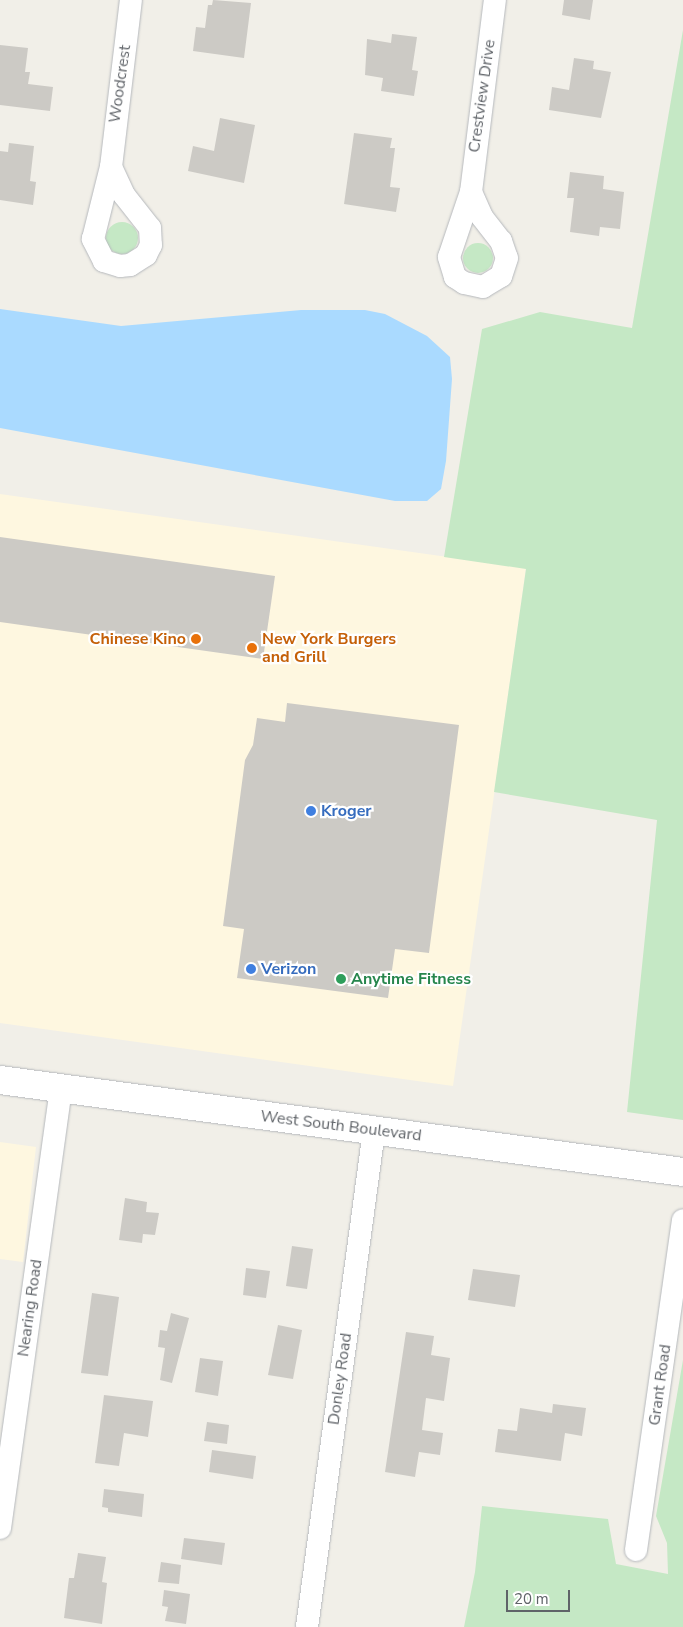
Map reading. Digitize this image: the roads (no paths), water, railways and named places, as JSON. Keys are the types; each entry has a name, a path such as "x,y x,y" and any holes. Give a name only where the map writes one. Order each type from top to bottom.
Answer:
{"main road":[{"name":"West South Boulevard","path":"0,1080 683,1172"}],"street":[{"name":"Woodcrest","path":"111,167 131,0"},
{"name":"Crestview Drive","path":"471,192 495,0"},
{"name":"Nearing Road","path":"0,1528 60,1088"},
{"name":"Donley Road","path":"307,1627 374,1131"},
{"name":"Grant Road","path":"636,1550 683,1220"}],"water":[{"path":"0,309 121,326 301,310 365,310 385,314 427,336 450,357 452,379 446,461 441,489 427,501 395,501 0,428"}],"place":[{"name":"Chinese Kino","path":"196,639"},
{"name":"New York Burgers and Grill","path":"252,648"},
{"name":"Kroger","path":"311,811"},
{"name":"Verizon","path":"251,969"},
{"name":"Anytime Fitness","path":"341,979"}]}
